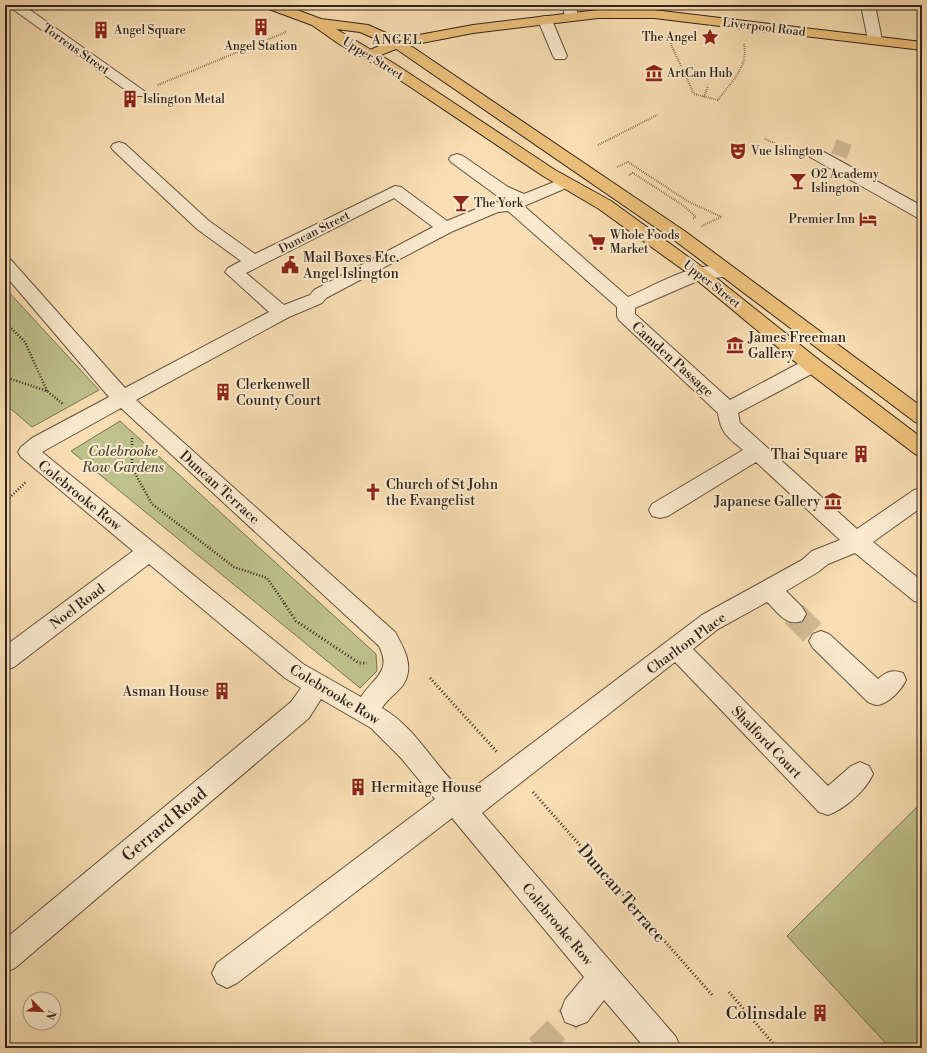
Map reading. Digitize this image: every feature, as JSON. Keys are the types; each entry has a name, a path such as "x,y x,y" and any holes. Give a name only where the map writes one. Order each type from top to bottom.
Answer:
{"main road":[{"path":"281,6 318,22"},
{"name":"Liverpool Road","path":"371,55 397,43 473,29 545,20 570,11 654,14 922,46"},
{"name":"Upper Street","path":"318,22 363,28 397,43 414,57 577,164 728,272 922,417"},
{"name":"Upper Street","path":"318,22 344,41 371,55 565,183 605,204 699,273 812,365 922,449"}],"street":[{"name":"Torrens Street","path":"14,5 139,93"},
{"path":"868,5 875,40"},
{"path":"545,20 560,56"},
{"path":"119,147 203,225 254,262"},
{"path":"816,154 837,160 922,213"},
{"path":"457,159 518,202 626,305 699,273 728,272"},
{"path":"122,398 282,313 316,299 320,294 445,228 494,208 518,202 565,183"},
{"name":"Duncan Street","path":"282,313 234,272 395,191 445,228"},
{"path":"540,193 552,205"},
{"name":"Duncan Terrace","path":"5,264 122,398 387,639 396,656 394,677 374,697 366,711"},
{"name":"Camden Passage","path":"626,305 626,316 728,410"},
{"path":"812,365 728,410 730,426 756,452 856,541 922,594"},
{"name":"Colebrooke Row","path":"122,398 39,444 28,452 294,671 380,720 410,750 665,1048"},
{"path":"660,510 756,452"},
{"name":"Charlton Place","path":"227,973 677,648 710,622 790,578 821,557 856,542 922,496"},
{"name":"Noel Road","path":"5,660 148,552"},
{"path":"769,589 794,614"},
{"path":"821,641 876,694 894,680"},
{"name":"Shalford Court","path":"677,648 707,678 762,738 828,803 860,774"},
{"name":"Gerrard Road","path":"5,958 300,710 317,685"},
{"path":"576,1011 603,977"}],"path":[{"path":"139,93 289,31"},
{"path":"668,38 694,94 718,100 742,67 745,52 744,44"},
{"path":"704,97 708,86"},
{"path":"598,144 657,115"},
{"path":"765,139 794,152 816,154"},
{"path":"617,167 628,162 689,202 722,217 700,227"},
{"path":"633,173 684,206 696,217"},
{"path":"662,192 668,188"},
{"path":"5,322 25,342 47,391"},
{"path":"5,377 47,391 64,405"},
{"path":"132,432 132,468 152,504 234,567 267,578 296,621 359,662 370,663"},
{"path":"5,502 22,484 27,481"},
{"path":"430,678 498,753"},
{"name":"Duncan Terrace","path":"531,789 713,996"},
{"path":"729,992 778,1048"}],"green space":[{"path":"5,288 99,390 32,427 5,404"},
{"name":"Colebrooke Row Gardens","path":"120,421 376,654 377,671 360,688 71,451"},
{"path":"922,802 922,1048 890,1048 787,936"}],"tunnel":[{"path":"839,156 844,142"},
{"path":"794,614 821,641"},
{"path":"538,1048 576,1011"}],"place":[{"name":"Angel Station","path":"261,27"},
{"name":"Angel Square","path":"101,30"},
{"name":"The Angel","path":"710,37"},
{"name":"ArtCan Hub","path":"654,73"},
{"name":"Islington Metal","path":"130,99"},
{"name":"Vue Islington","path":"738,151"},
{"name":"O2 Academy Islington","path":"798,181"},
{"name":"The York","path":"461,203"},
{"name":"Premier Inn","path":"868,219"},
{"name":"Whole Foods Market","path":"597,242"},
{"name":"Mail Boxes Etc. Angel Islington","path":"290,265"},
{"name":"James Freeman Gallery","path":"735,345"},
{"name":"Clerkenwell County Court","path":"223,392"},
{"name":"Thai Square","path":"861,454"},
{"name":"Church of St John the Evangelist","path":"373,492"},
{"name":"Japanese Gallery","path":"833,501"},
{"name":"Asman House","path":"222,691"},
{"name":"Hermitage House","path":"358,787"},
{"name":"Colinsdale","path":"820,1013"}],"district":[{"name":"ANGEL","path":"397,39"}]}
